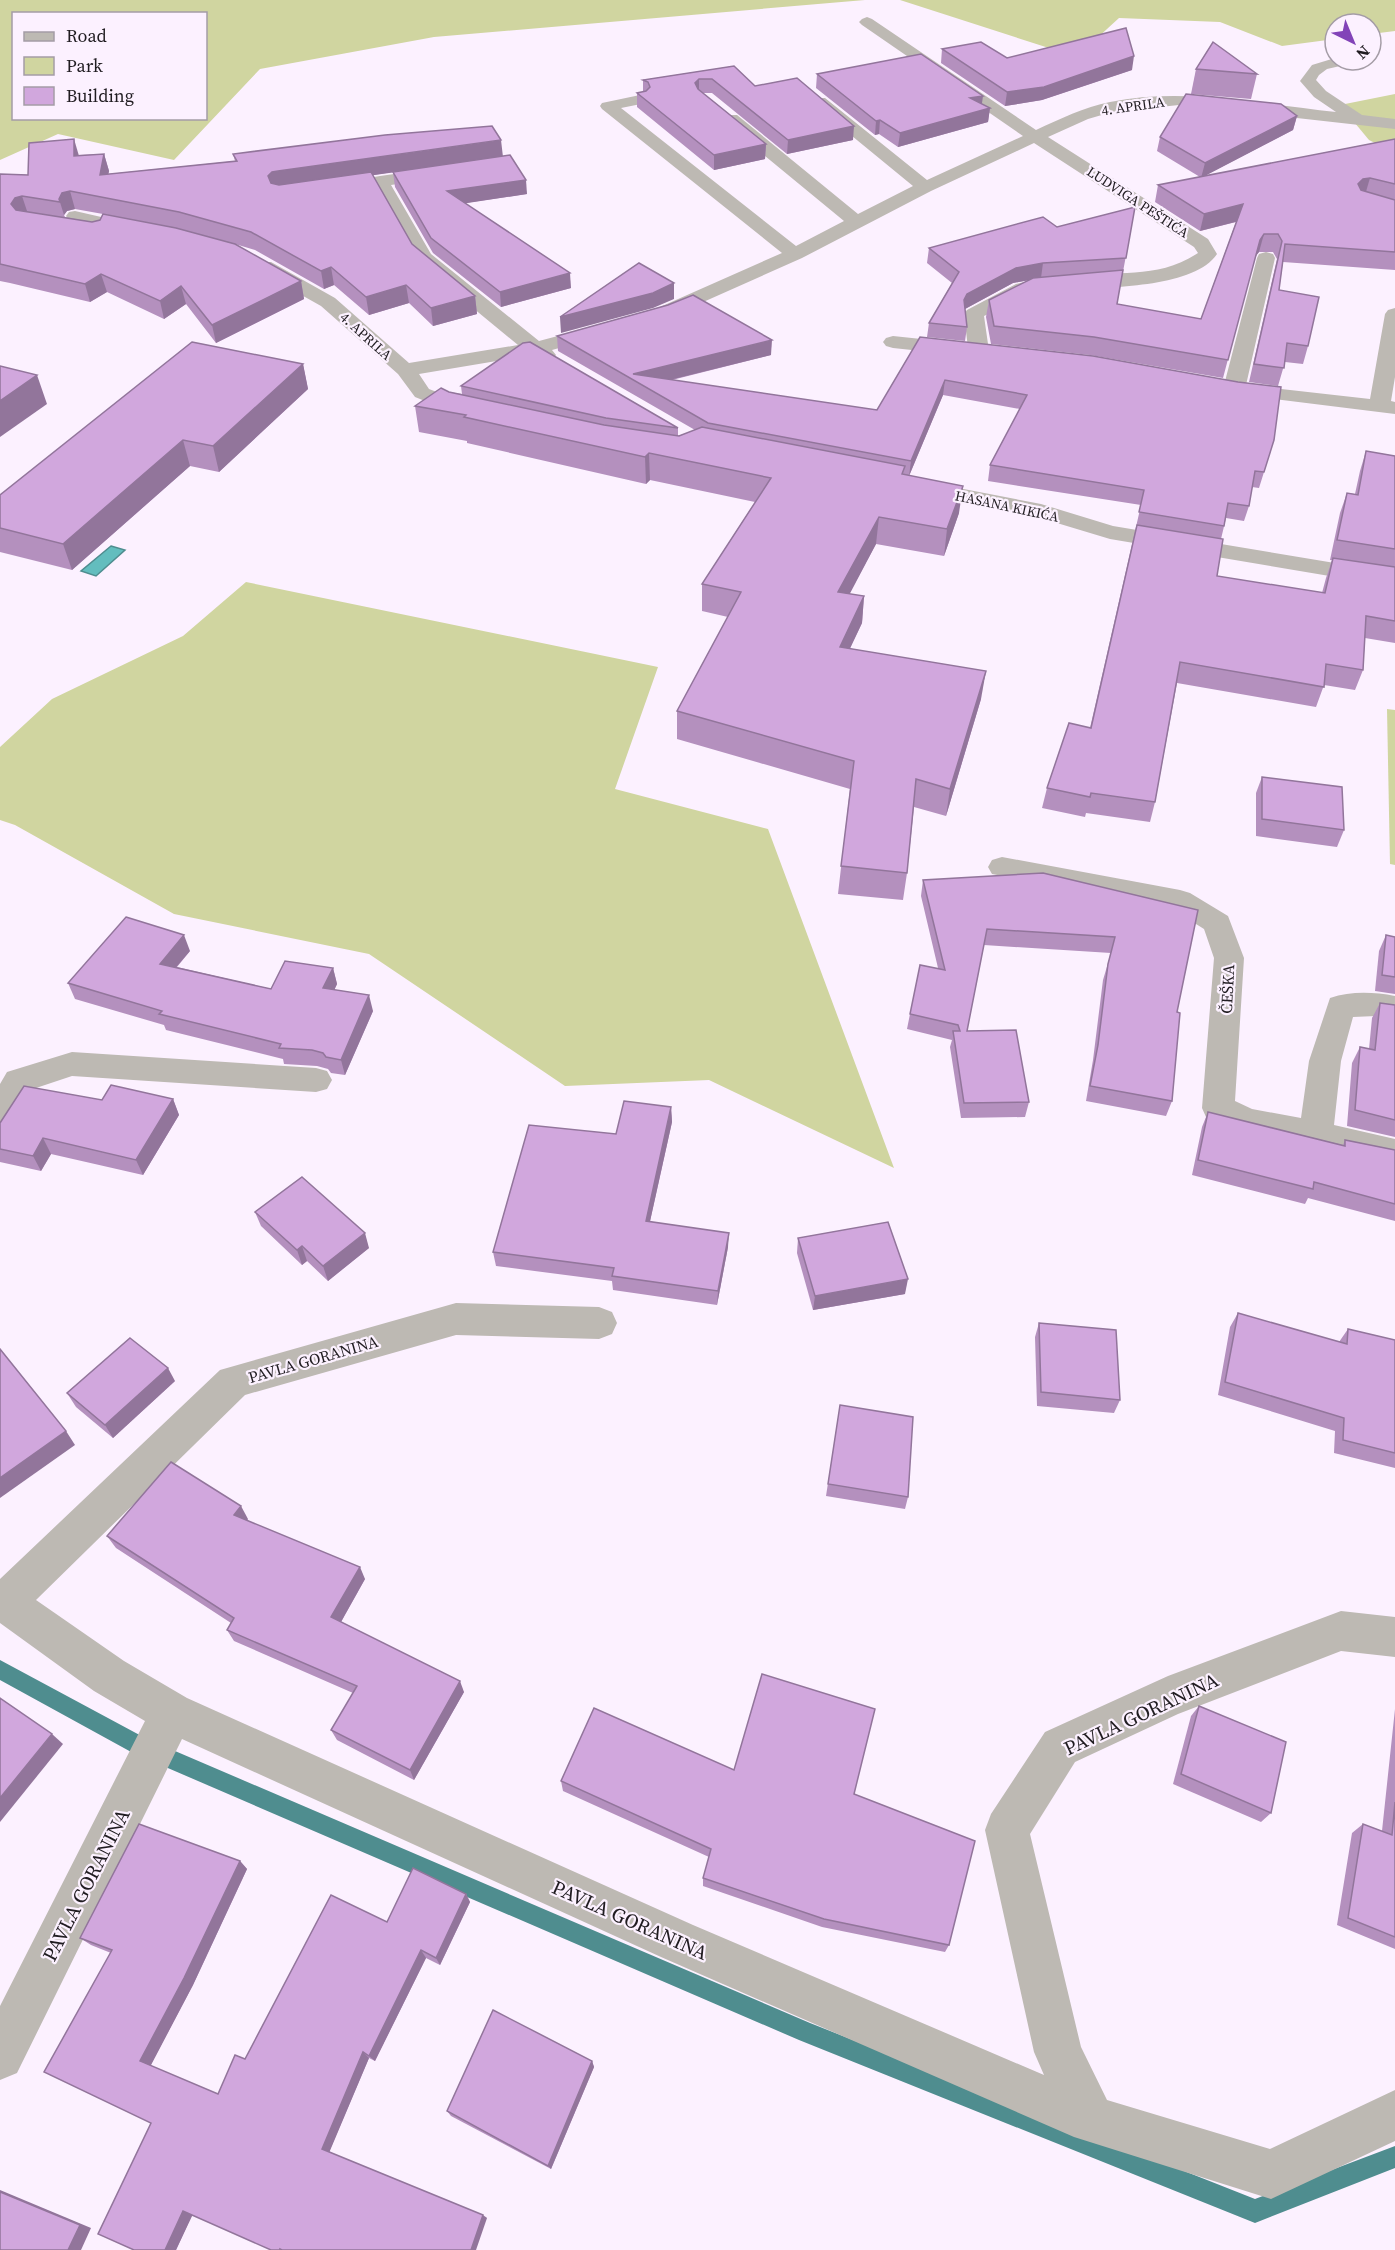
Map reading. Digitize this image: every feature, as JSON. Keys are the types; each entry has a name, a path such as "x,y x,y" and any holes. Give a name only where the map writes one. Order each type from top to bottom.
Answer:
{"street":[{"path":"867,22 1036,136"},
{"name":"4. APRILA","path":"1323,67 1310,74 1308,81 1320,94 1357,120"},
{"path":"806,90 925,187"},
{"path":"640,100 608,106 795,254"},
{"name":"4. APRILA","path":"638,320 661,314 795,254 925,187 1082,115 1142,102 1179,100 1395,124"},
{"path":"714,105 857,223"},
{"name":"LUDVIGA PEŠTIĆA","path":"980,351 974,314 1023,288 1157,276 1197,263 1208,254 1201,243 1036,136"},
{"path":"358,184 459,170"},
{"path":"380,181 423,257 535,348 566,366"},
{"path":"68,221 150,236"},
{"name":"4. APRILA","path":"246,256 328,302 405,370 535,348 615,327"},
{"path":"1234,389 1266,258"},
{"path":"1212,385 1387,407 1395,314"},
{"path":"893,342 1002,353"},
{"path":"405,370 422,393 461,411 495,418"},
{"name":"HASANA KIKIĆA","path":"900,484 1041,511 1110,532 1395,580"},
{"name":"ČEŠKA","path":"1002,867 1180,900 1217,922 1229,958 1218,1108 1246,1121 1395,1152"},
{"path":"1316,1134 1324,1061 1341,1006 1376,1004 1395,1008"},
{"path":"0,1115 18,1081 72,1064 316,1080"},
{"name":"PAVLA GORANINA","path":"599,1323 456,1319 233,1382 2,1600 109,1676 172,1713 677,1941 1092,2120 1272,2174 1395,2115"},
{"name":"PAVLA GORANINA","path":"1092,2120 1058,2052 1007,1830 1060,1747 1167,1697 1341,1631 1395,1637"},
{"name":"PAVLA GORANINA","path":"0,2056 172,1713"}],"green space":[{"path":"0,0 865,0 434,37 260,69 174,160 58,134 0,160"},
{"path":"900,0 1395,0 1395,31 1383,32 1383,12 1323,12 1323,41 1282,46 1220,22 1119,18 1095,40 1052,49"},
{"path":"1395,94 1395,153 1369,140 1340,105"},
{"path":"246,582 658,667 615,789 768,829 894,1168 709,1080 565,1086 369,954 174,914 15,825 0,820 0,747 52,699 183,636"},
{"path":"1387,709 1395,710 1395,865 1390,864"}],"water":[{"path":"111,546 125,550 96,576 81,571"}],"building":[{"path":"1126,28 1134,56 1044,87 1007,92 942,49 981,42 1007,58"},
{"path":"1213,42 1257,74 1196,69"},
{"path":"921,54 983,96 970,98 990,108 900,133 880,120 876,121 817,74"},
{"path":"734,66 755,86 797,78 854,126 788,140 712,79 699,79 695,83 698,89 766,144 714,155 637,93 646,91 650,87 648,82 643,80"},
{"path":"1186,94 1281,104 1297,116 1205,163 1160,137"},
{"path":"492,126 501,140 278,171 268,176 271,183 279,185 371,172 412,244 475,296 431,308 406,285 366,297 331,267 321,271 251,232 179,212 70,191 62,193 60,202 22,196 15,198 11,204 16,210 92,222 100,220 103,214 176,228 235,244 301,281 212,325 181,286 160,301 101,274 85,284 0,264 0,174 28,175 29,143 74,139 74,156 104,154 100,175 237,161 233,154 385,135"},
{"path":"1395,139 1395,184 1370,178 1363,179 1358,184 1361,190 1395,200 1395,252 1285,244 1279,290 1319,297 1308,346 1287,343 1284,368 1254,364 1282,241 1278,234 1264,234 1260,240 1228,360 1094,337 994,326 989,300 1033,278 1123,270 1117,304 1201,319 1243,204 1204,214 1158,185"},
{"path":"510,155 526,180 447,191 570,273 500,292 431,238 393,172"},
{"path":"1135,207 1126,258 1043,263 1016,268 967,294 964,300 967,327 929,323 959,272 929,248 1043,217 1057,227"},
{"path":"639,263 674,283 653,293 560,317"},
{"path":"693,295 772,340 633,374 877,410 920,337 1093,356 1238,382 1281,387 1274,440 1264,472 1255,471 1249,506 1228,503 1224,526 1139,512 1144,490 990,465 1027,395 945,380 911,461 708,423 557,336 668,305"},
{"path":"192,342 303,364 213,446 183,440 63,544 0,528 0,495"},
{"path":"530,342 678,428 606,418 461,386 523,343"},
{"path":"0,366 37,375 0,401"},
{"path":"441,388 449,392 604,425 679,436 702,427 905,466 902,474 963,486 947,529 879,517 838,592 864,596 840,647 986,671 950,789 916,779 907,873 841,866 854,761 677,711 741,592 702,584 771,478 649,453 645,457 464,417 466,415 415,406"},
{"path":"1366,451 1395,456 1395,549 1337,540 1347,493 1358,495"},
{"path":"1137,525 1223,539 1217,576 1325,593 1333,558 1395,567 1395,621 1366,616 1363,670 1326,664 1324,687 1180,662 1155,802 1091,793 1090,797 1047,788 1069,723 1091,728"},
{"path":"1262,777 1342,787 1344,830 1262,819"},
{"path":"1043,873 1198,910 1177,1012 1180,1013 1172,1101 1090,1086 1098,1045 1108,964 1115,937 987,929 967,1031 1016,1030 1029,1102 964,1103 953,1031 960,1031 958,1025 910,1014 920,965 945,970 923,880"},
{"path":"126,917 184,935 160,964 271,989 285,961 333,968 323,988 369,995 341,1060 326,1057 323,1053 312,1050 279,1048 281,1044 159,1014 162,1011 68,983"},
{"path":"1386,935 1395,937 1395,977 1382,975"},
{"path":"1380,1003 1395,1005 1395,1120 1355,1110 1360,1047 1375,1050"},
{"path":"111,1085 173,1099 136,1160 43,1138 33,1156 0,1149 0,1123 24,1086 102,1100"},
{"path":"624,1101 671,1107 646,1221 729,1233 718,1291 612,1276 614,1268 493,1252 529,1125 616,1134"},
{"path":"1208,1112 1345,1146 1345,1140 1395,1150 1395,1204 1314,1182 1313,1189 1198,1160"},
{"path":"302,1177 365,1233 323,1266 302,1246 297,1250 255,1212"},
{"path":"888,1222 908,1279 815,1296 798,1238"},
{"path":"1238,1313 1347,1344 1348,1329 1395,1340 1395,1453 1343,1440 1344,1418 1225,1382"},
{"path":"1039,1323 1116,1330 1120,1400 1041,1392"},
{"path":"130,1338 168,1368 105,1425 67,1393"},
{"path":"0,1349 66,1431 0,1478"},
{"path":"840,1405 913,1417 908,1497 828,1484"},
{"path":"171,1462 241,1506 234,1515 360,1567 331,1617 460,1681 410,1770 331,1730 357,1686 227,1630 234,1618 107,1536"},
{"path":"762,1674 875,1709 854,1794 975,1841 949,1945 824,1919 703,1878 711,1849 561,1781 594,1708 734,1770"},
{"path":"0,1698 52,1734 0,1798"},
{"path":"1199,1706 1286,1742 1271,1813 1181,1774"},
{"path":"1395,1802 1395,1937 1348,1918 1363,1824 1392,1835"},
{"path":"139,1824 240,1861 184,1978 140,2061 218,2094 235,2055 245,2059 331,1895 387,1922 413,1868 466,1894 436,1958 421,1950 369,2056 363,2052 322,2149 483,2215 471,2250 271,2250 183,2211 165,2250 134,2250 98,2234 151,2123 44,2072 112,1950 80,1938"},
{"path":"493,2010 592,2061 548,2166 447,2111"},
{"path":"0,2192 80,2225 68,2250 0,2250"}],"waterway":[{"path":"0,1670 140,1746 807,2032 1255,2211 1395,2157"}]}
